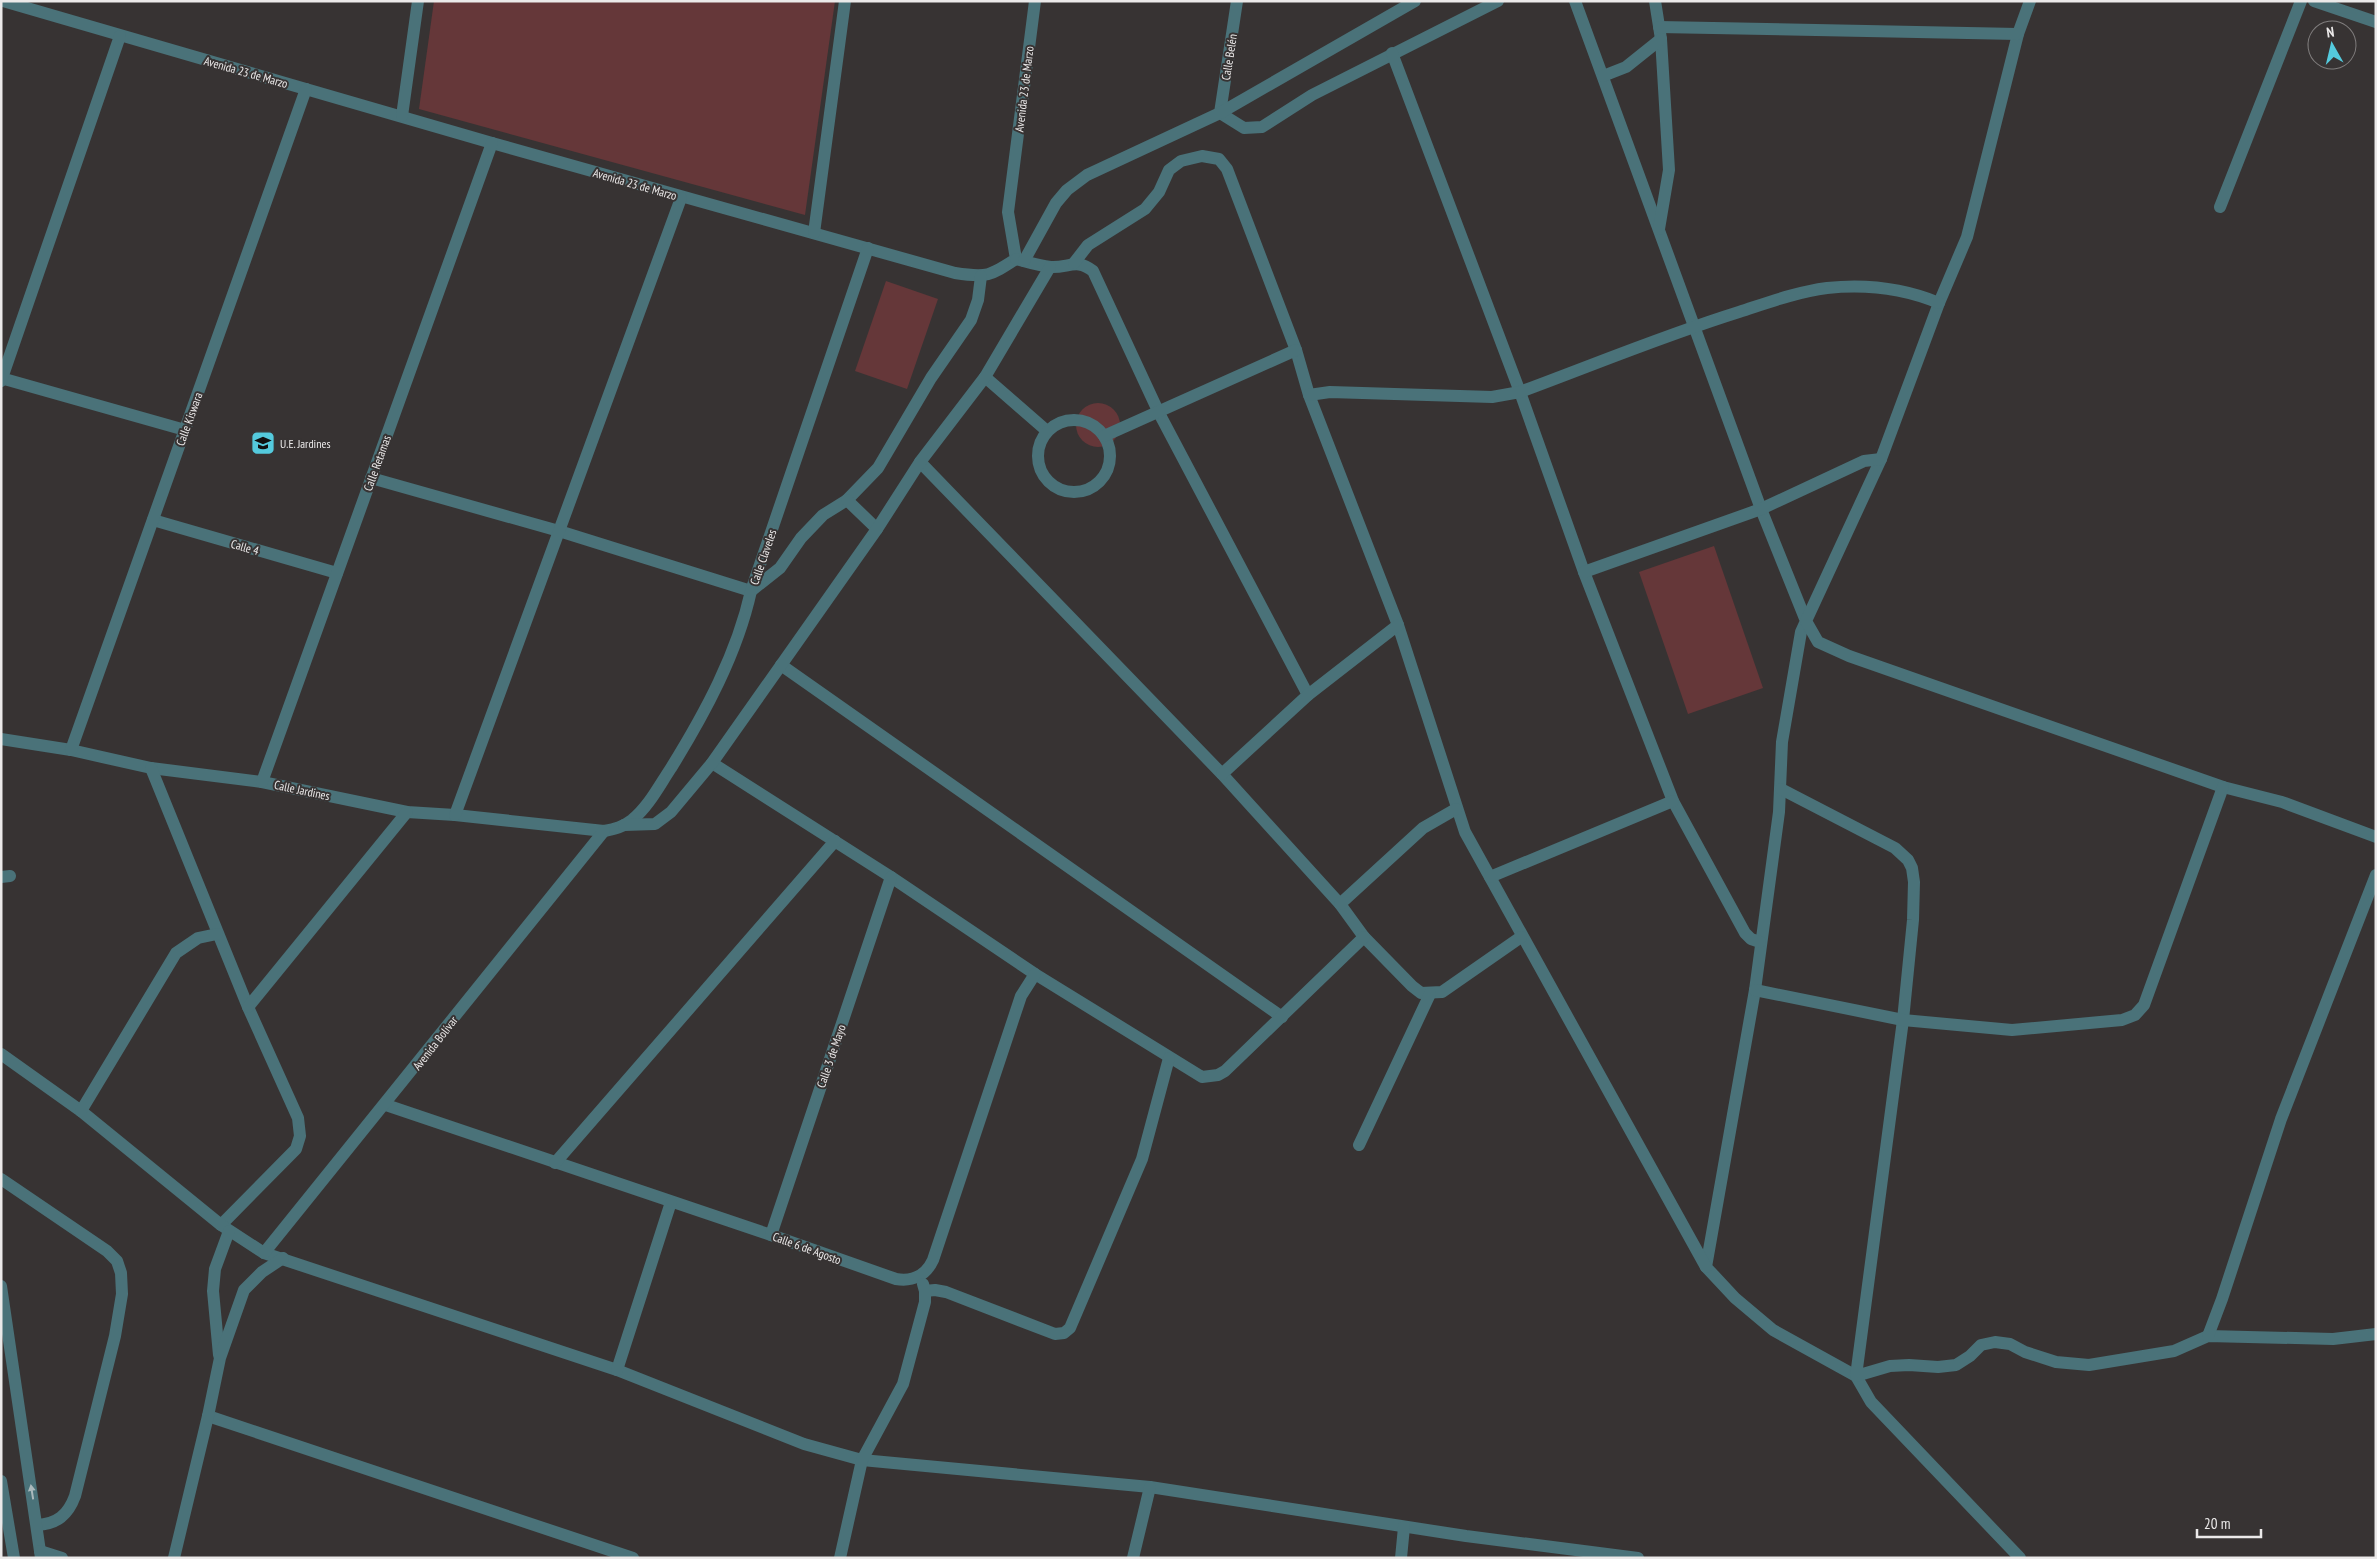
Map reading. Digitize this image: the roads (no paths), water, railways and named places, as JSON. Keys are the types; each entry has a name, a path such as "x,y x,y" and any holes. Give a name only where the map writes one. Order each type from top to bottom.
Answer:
{"street":[{"name":"Avenida 23 de Marzo","path":"2,1 681,198 956,273 980,276 988,275 1020,260 1008,212 1035,1"},
{"path":"402,116 418,1"},
{"path":"814,233 845,1"},
{"name":"Calle Belén","path":"1220,113 1237,1"},
{"path":"1308,695 1159,413 1093,271 1082,264 1074,263 1050,267 1020,260 1056,203 1077,182 1087,175 1220,113 1415,1"},
{"path":"1220,113 1244,128 1262,127 1312,95 1498,1"},
{"path":"1575,1 1761,509 1806,621 1818,642 1849,656 2223,787 2282,802 2376,837"},
{"path":"1655,1 1660,33 1669,170 1659,229"},
{"path":"1706,1267 1754,990 1781,790 1782,742 1801,632 1881,459 1939,303 1967,237 2018,34 2030,1"},
{"path":"2220,207 2301,1"},
{"path":"2314,1 2376,22"},
{"path":"1603,76 1626,67 1660,33 2018,34"},
{"path":"120,36 2,379 185,430"},
{"path":"1392,53 1520,392 1584,572 1673,802 1745,933 1751,940 1760,942"},
{"name":"Calle Kiswara","path":"72,750 306,89"},
{"name":"Calle Retamas","path":"262,782 492,143"},
{"path":"1074,263 1088,245 1145,209 1159,192 1170,170 1181,161 1202,156 1220,159 1228,169 1296,350 1309,396 1398,625 1465,832 1521,937 1706,1267 1736,1298 1774,1330 1856,1376 1871,1402 2020,1558"},
{"path":"456,814 681,198"},
{"name":"Calle Claveles","path":"604,831 617,829 633,819 650,800 700,720 744,624 752,590 868,248"},
{"path":"624,825 655,824 671,812 712,763 876,529 920,462 985,377 1050,267"},
{"path":"371,478 559,531 752,590 780,568 801,538 822,515 847,500 878,468 932,378 971,320 978,300 980,276"},
{"path":"1309,396 1330,392 1492,397 1520,392 1695,326 1798,293 1826,288 1854,287 1896,290 1939,303"},
{"path":"1104,436 1296,350"},
{"path":"985,377 1047,431"},
{"path":"1077,420 1088,422 1104,436 1109,447 1110,459 1106,471 1099,481 1089,488 1071,491 1053,486 1044,477 1039,466 1037,454 1040,442 1047,431 1055,424 1077,420"},
{"path":"1584,572 1761,509 1864,461 1881,459"},
{"path":"920,462 1222,774 1340,904 1364,937 1420,994 1442,992 1521,937"},
{"path":"847,500 876,529"},
{"name":"Calle 4","path":"153,520 337,573"},
{"path":"1222,774 1308,695 1398,625"},
{"path":"781,665 1282,1017"},
{"name":"Calle Jardines","path":"1,739 72,750 151,768 262,782 407,812 456,814 604,831"},
{"path":"712,763 891,877 1035,974 1202,1077 1218,1076 1364,937"},
{"path":"151,768 248,1008 298,1118 300,1136 296,1149 225,1228 213,1291 220,1358"},
{"path":"1754,990 1903,1020 2012,1030 2122,1020 2135,1015 2144,1005 2223,787"},
{"path":"1781,790 1895,848 1908,860 1914,875 1903,1020 1856,1376"},
{"path":"1490,877 1673,802"},
{"path":"1340,904 1423,828 1438,817 1456,809"},
{"path":"248,1008 407,812"},
{"name":"Avenida Bolívar","path":"264,1253 317,1186 386,1105 604,831"},
{"path":"555,1163 834,841"},
{"path":"2208,1336 2281,1119 2376,875"},
{"name":"Calle 3 de Mayo","path":"771,1235 891,877"},
{"path":"81,1111 176,953 198,938 217,934"},
{"path":"840,1558 862,1460 902,1384 925,1302 925,1291 918,1277 930,1267 934,1260 1021,996 1035,974"},
{"path":"1359,1145 1430,994"},
{"path":"1,1054 81,1111 225,1228 264,1253 617,1370 804,1444 862,1460 1150,1487 1404,1527 1638,1558"},
{"path":"925,1291 946,1292 1055,1334 1064,1333 1070,1328 1142,1159 1169,1058"},
{"name":"Calle 6 de Agosto","path":"386,1105 896,1279 911,1280 918,1277"},
{"path":"1,1179 107,1251 117,1262 121,1273 122,1294 115,1336 75,1496 63,1517 55,1522 37,1525"},
{"path":"617,1370 671,1202"},
{"path":"174,1558 220,1358 244,1290 262,1272 283,1258"},
{"path":"1,1286 41,1554 62,1558"},
{"path":"1856,1376 1890,1366 1938,1367 1956,1365 1970,1356 1981,1345 1995,1342 2010,1344 2025,1352 2056,1362 2089,1365 2174,1350 2208,1336 2332,1339 2376,1334"},
{"path":"208,1416 632,1558"},
{"path":"1,1481 14,1558"},
{"path":"1133,1558 1150,1487"},
{"path":"1401,1558 1404,1527"}],"place":[{"name":"U.E. Jardines","path":"263,443"}]}
